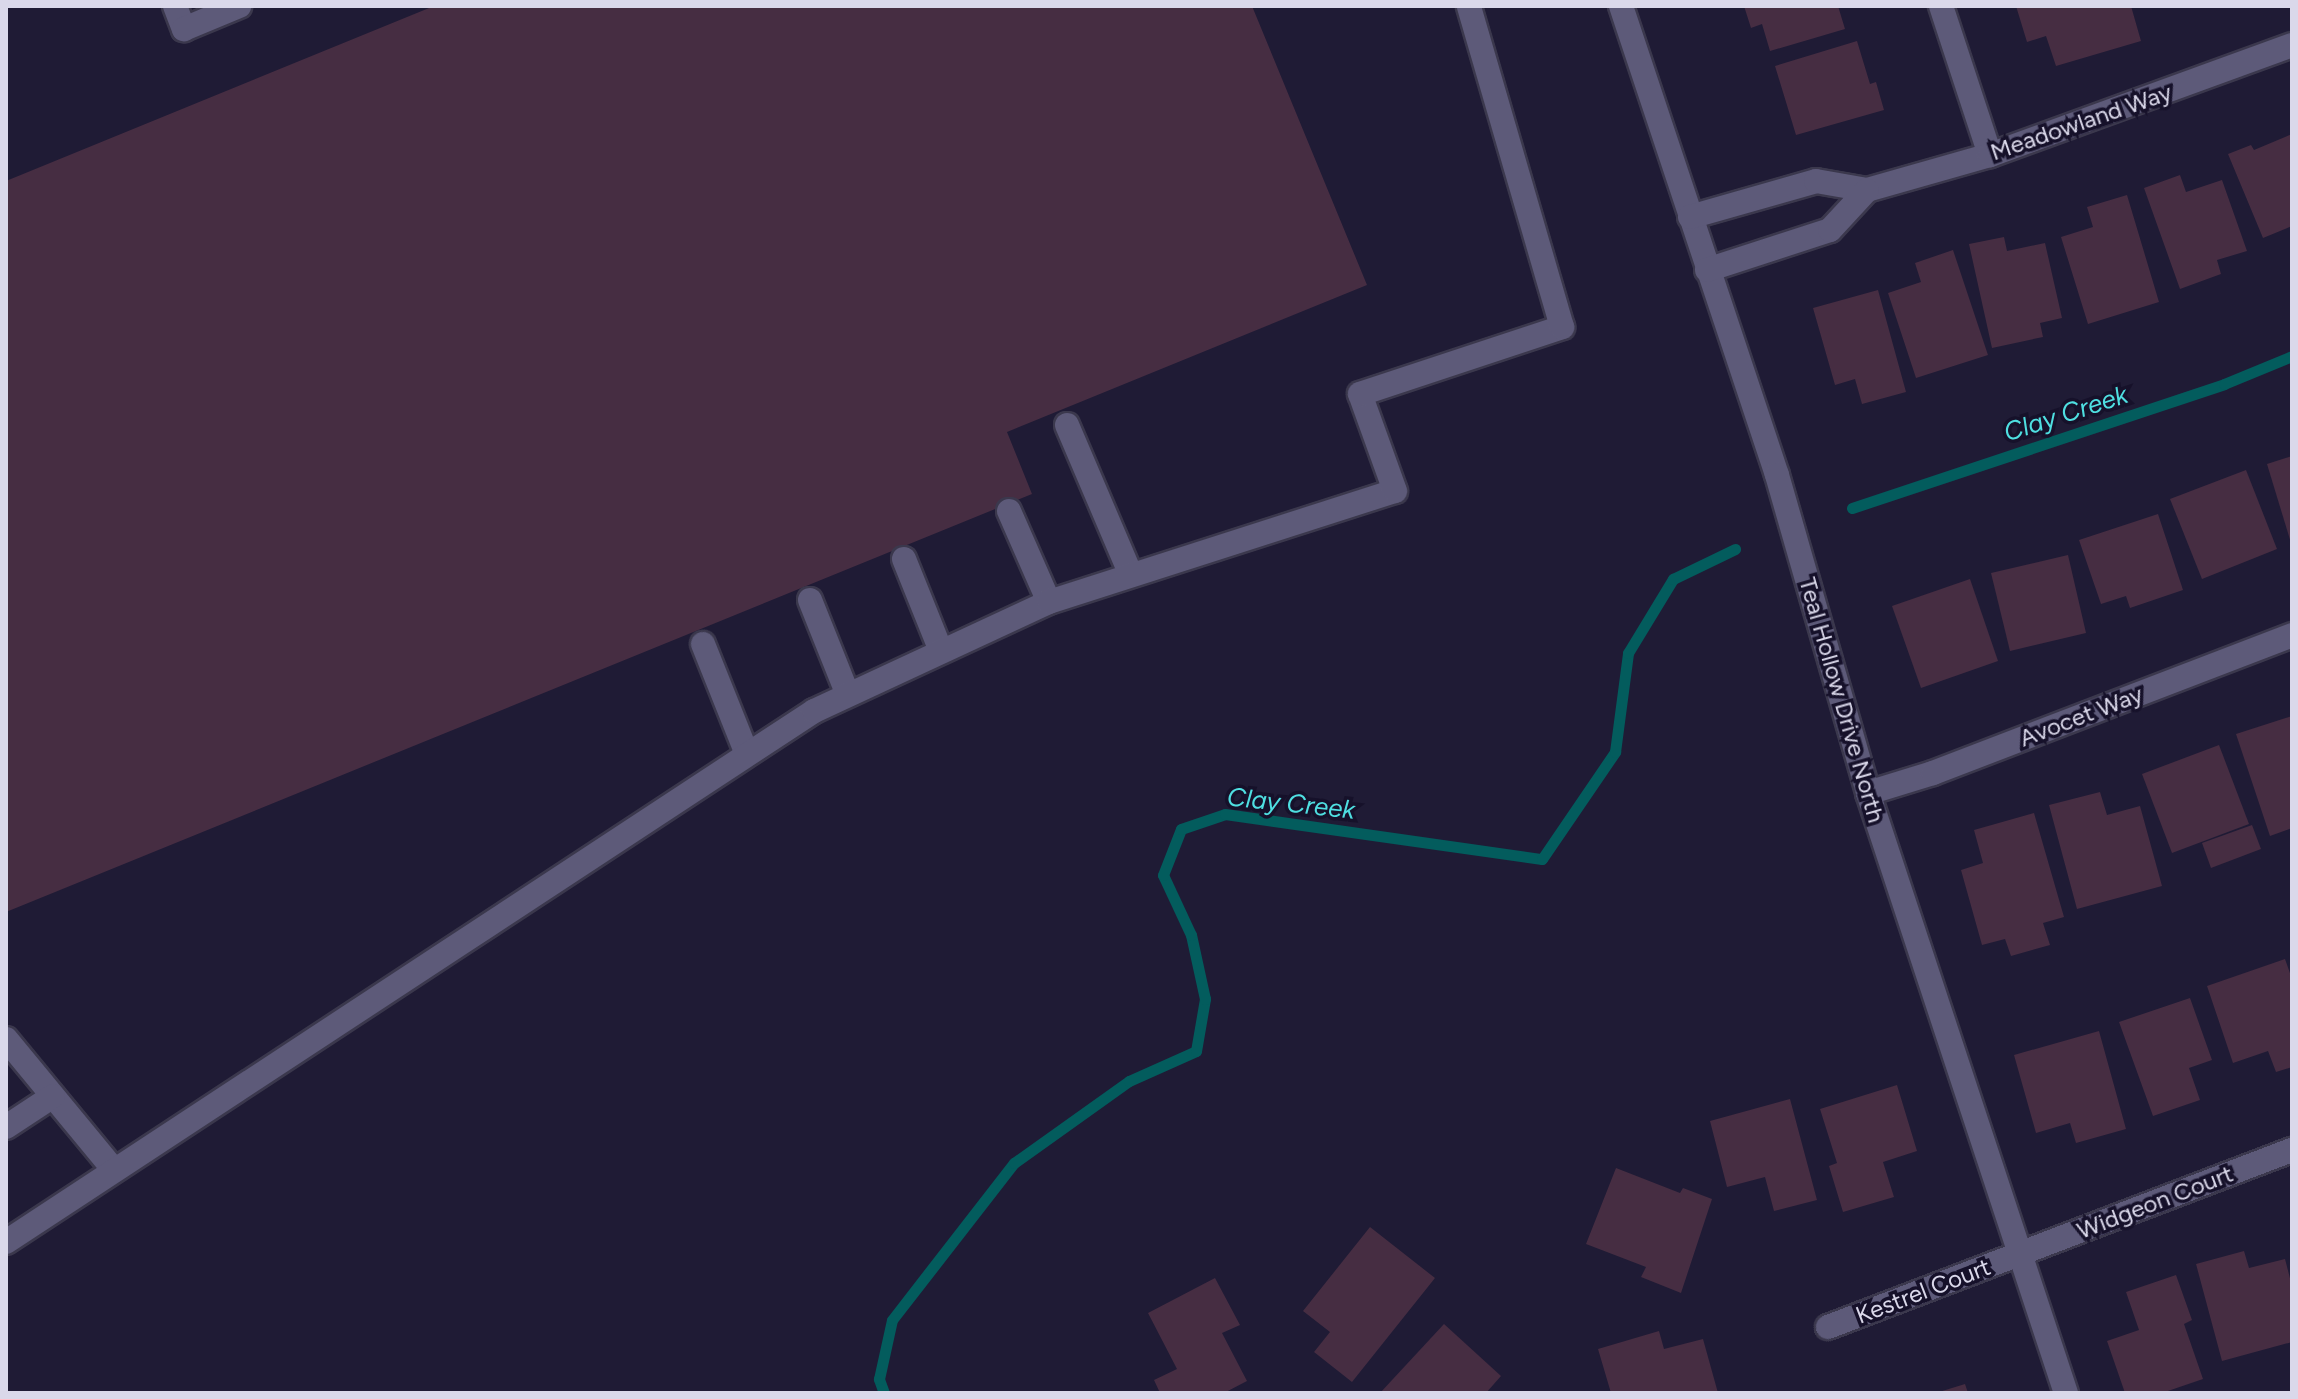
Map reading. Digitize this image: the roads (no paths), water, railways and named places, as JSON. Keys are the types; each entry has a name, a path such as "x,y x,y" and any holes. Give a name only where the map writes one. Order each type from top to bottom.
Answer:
{"street":[{"path":"175,6 184,29 239,6"},
{"path":"6,1242 814,711 1049,602 1395,491 1360,394 1562,327 1469,6"},
{"name":"Teal Hollow Drive North","path":"1621,6 1777,475 1868,793 2066,1393"},
{"path":"1941,6 1990,155"},
{"name":"Meadowland Way","path":"1690,217 1816,181 1867,190 1990,155 2292,45"},
{"path":"1707,270 1830,230 1867,190"},
{"path":"1067,425 1131,575"},
{"path":"1009,511 1049,602"},
{"path":"904,559 941,651"},
{"path":"810,600 848,695"},
{"name":"Avocet Way","path":"1868,793 1933,773 2292,635"},
{"path":"703,644 747,754"},
{"path":"6,1039 114,1170"},
{"path":"6,1127 53,1096"},
{"name":"Widgeon Court","path":"2018,1254 2292,1150"},
{"name":"Kestrel Court","path":"1828,1327 2018,1254"}],"waterway":[{"name":"Clay Creek","path":"1852,508 2224,384 2292,356"},
{"name":"Clay Creek","path":"884,1393 879,1379 892,1320 1014,1163 1129,1081 1196,1051 1205,999 1191,935 1163,875 1181,829 1225,814 1542,859 1615,752 1628,653 1673,579 1735,549"}]}
